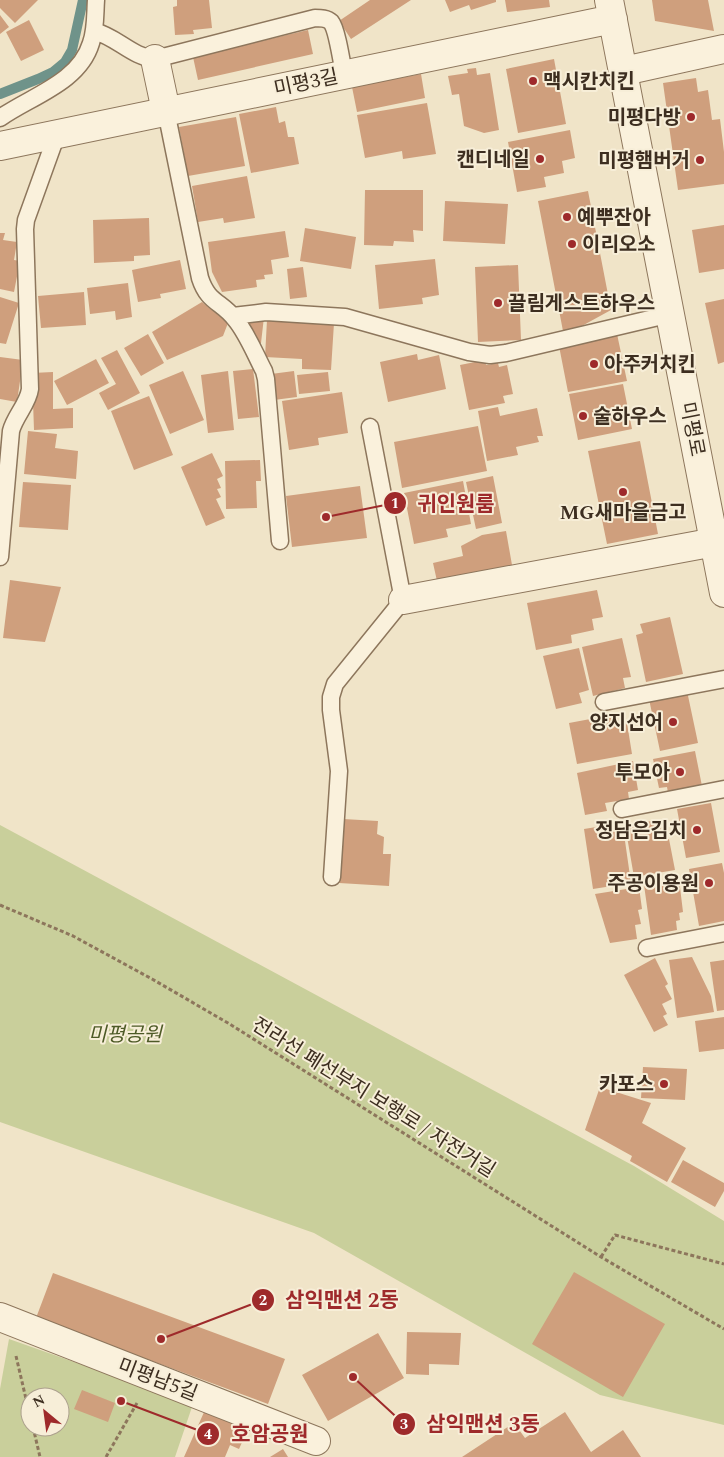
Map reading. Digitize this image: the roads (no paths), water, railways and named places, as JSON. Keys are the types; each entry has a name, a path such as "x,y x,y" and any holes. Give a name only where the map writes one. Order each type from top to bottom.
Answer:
{"street":[{"name":"미평로","path":"611,9 671,314 717,514 715,542 724,593"},
{"name":"미평3길","path":"0,146 344,74 611,9"},
{"path":"624,71 724,49"},
{"path":"155,59 166,111"},
{"path":"403,600 715,542"},
{"name":"미평남5길","path":"4,1319 316,1441"}],"lane":[{"path":"0,118 71,75 88,51 94,31 96,0"},
{"path":"94,31 109,36 140,56 155,59 319,18 329,20 334,27 344,74"},
{"path":"166,111 200,278 204,289 210,298 237,320 264,371 280,541"},
{"path":"0,557 11,431 15,418 28,399 30,390 25,224 57,134"},
{"path":"233,316 266,312 345,317 469,352 490,355 671,314"},
{"path":"332,877 339,771 331,697 335,684 403,600 370,427"},
{"path":"604,702 724,679"},
{"path":"622,809 724,789"},
{"path":"647,948 724,933"}],"waterway":[{"path":"0,94 53,72 65,62 72,50 83,0"}],"place":[{"name":"맥시칸치킨","path":"533,81"},
{"name":"미평다방","path":"691,117"},
{"name":"캔디네일","path":"540,159"},
{"name":"미평햄버거","path":"700,160"},
{"name":"예뿌잔아","path":"567,217"},
{"name":"이리오소","path":"572,244"},
{"name":"끌림게스트하우스","path":"498,303"},
{"name":"아주커치킨","path":"594,364"},
{"name":"술하우스","path":"583,416"},
{"name":"MG새마을금고","path":"623,492"},
{"name":"귀인원룸","path":"326,517"},
{"name":"양지선어","path":"673,722"},
{"name":"투모아","path":"680,772"},
{"name":"정담은김치","path":"697,830"},
{"name":"주공이용원","path":"709,883"},
{"name":"카포스","path":"664,1084"},
{"name":"삼익맨션 2동","path":"161,1339"},
{"name":"삼익맨션 3동","path":"353,1377"},
{"name":"호암공원","path":"121,1401"}],"park label":[{"name":"미평공원","path":"125,1034"}]}
